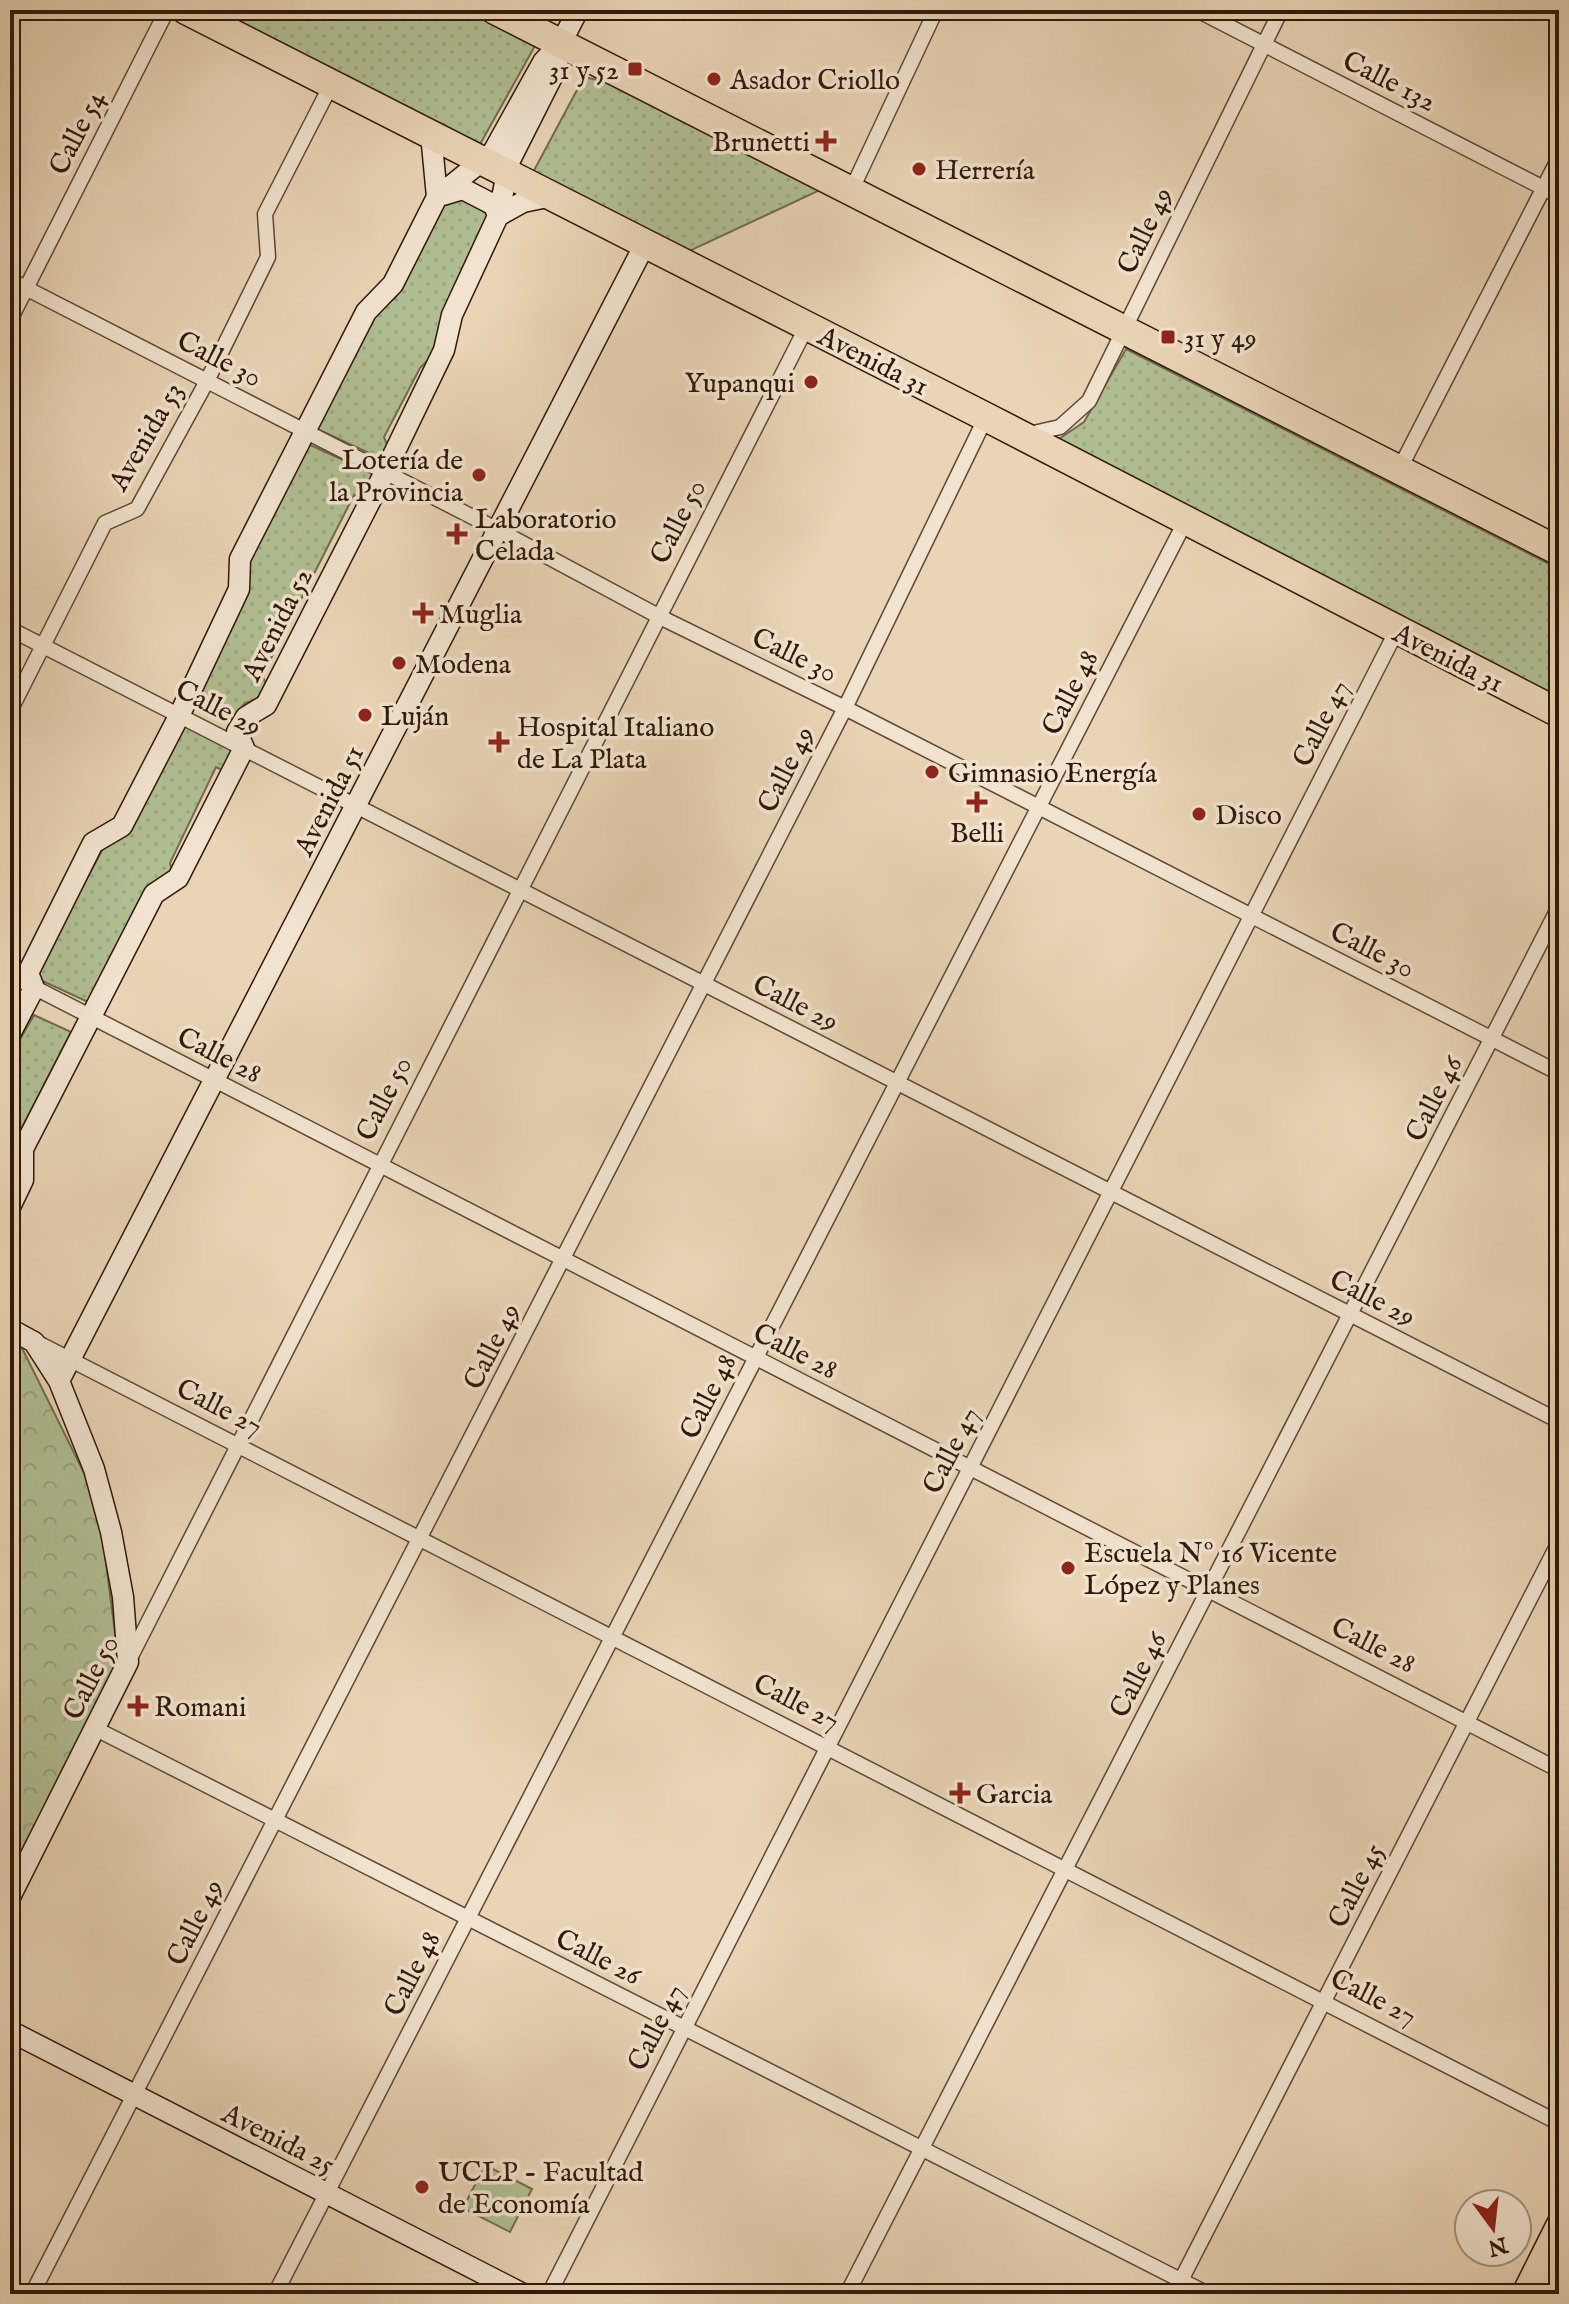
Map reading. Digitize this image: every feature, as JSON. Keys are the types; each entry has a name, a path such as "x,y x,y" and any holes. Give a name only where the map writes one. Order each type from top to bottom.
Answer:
{"highway":[{"name":"Avenida 31","path":"186,10 1559,713"},
{"path":"495,10 1559,551"}],"main road":[{"path":"1524,2294 1559,2224"},
{"path":"1546,2294 1559,2269"}],"street":[{"name":"Calle 54","path":"10,320 167,10"},
{"name":"Avenida 52","path":"10,1207 23,1180 23,1149 154,894 178,878 244,748 237,732 246,717 266,705 444,350 452,315 498,216 493,152 543,62 561,43 578,10"},
{"path":"851,191 936,10"},
{"name":"Calle 132","path":"1197,10 1559,196"},
{"name":"Calle 49","path":"1021,436 1060,427 1089,401 1281,10"},
{"name":"Avenida 53","path":"10,711 105,523 137,509 207,381 268,257 265,214 332,83"},
{"path":"431,134 437,197 463,189 494,205 498,216 523,202 552,196"},
{"path":"1399,470 1559,158"},
{"name":"Avenida 52","path":"10,1034 34,988 28,973 93,843 122,826 179,716 239,589 240,559 366,312 393,284 437,197 496,167"},
{"name":"Avenida 51","path":"59,1381 645,244"},
{"name":"Calle 30","path":"10,280 498,530 660,617 845,708 1559,1073"},
{"name":"Calle 50","path":"10,1897 807,326"},
{"name":"Calle 49","path":"32,2294 564,1261 845,708 986,417"},
{"name":"Calle 48","path":"275,2294 1185,522"},
{"name":"Calle 29","path":"10,629 1559,1421"},
{"name":"Calle 47","path":"549,2294 1397,630"},
{"name":"Calle 46","path":"847,2294 1559,907"},
{"name":"Calle 28","path":"10,975 1559,1770"},
{"name":"Calle 27","path":"10,1329 1559,2123"},
{"path":"85,1330 68,1344 40,1344 59,1381 94,1469 111,1532 123,1597 128,1662"},
{"name":"Calle 45","path":"1180,2290 1559,1542"},
{"name":"Calle 26","path":"96,1729 922,2149 1180,2290 1208,2294"},
{"name":"Avenida 25","path":"10,2031 131,2100 500,2294"},
{"name":"Avenida 25","path":"10,2045 131,2100"},
{"name":"Avenida 25","path":"324,2199 523,2294"}],"green space":[{"path":"196,10 466,10 536,44 478,148"},
{"path":"584,77 607,82 820,190 683,254 531,176"},
{"path":"447,196 459,196 490,213 438,350 420,368 384,437 388,447 382,459 315,428 374,311 395,298"},
{"path":"1126,349 1559,569 1559,704 1050,445 1084,422"},
{"path":"308,444 374,474 360,504 354,495 262,676 267,685 256,700 245,703 231,720 192,703 248,558"},
{"path":"184,724 234,746 224,771 216,767 170,863 172,871 88,1002 34,977 106,843"},
{"path":"34,1015 71,1032 10,1151 10,1057"},
{"path":"10,1339 20,1344 98,1501 119,1664 10,1873"},
{"path":"485,2165 532,2189 510,2232 463,2208"}],"place":[{"name":"31 y 52","path":"635,69"},
{"name":"Asador Criollo","path":"714,79"},
{"name":"Brunetti","path":"826,141"},
{"name":"Herrería","path":"919,169"},
{"name":"31 y 49","path":"1168,337"},
{"name":"Yupanqui","path":"811,382"},
{"name":"Lotería de la Provincia","path":"479,475"},
{"name":"Laboratorio Celada","path":"457,534"},
{"name":"Muglia","path":"423,613"},
{"name":"Modena","path":"399,663"},
{"name":"Luján","path":"365,715"},
{"name":"Hospital Italiano de La Plata","path":"499,742"},
{"name":"Gimnasio Energía","path":"932,772"},
{"name":"Belli","path":"977,802"},
{"name":"Disco","path":"1199,814"},
{"name":"Escuela Nº 16 Vicente López y Planes","path":"1068,1568"},
{"name":"Romani","path":"138,1706"},
{"name":"Garcia","path":"960,1793"},
{"name":"UCLP - Facultad de Economía","path":"422,2187"}]}
